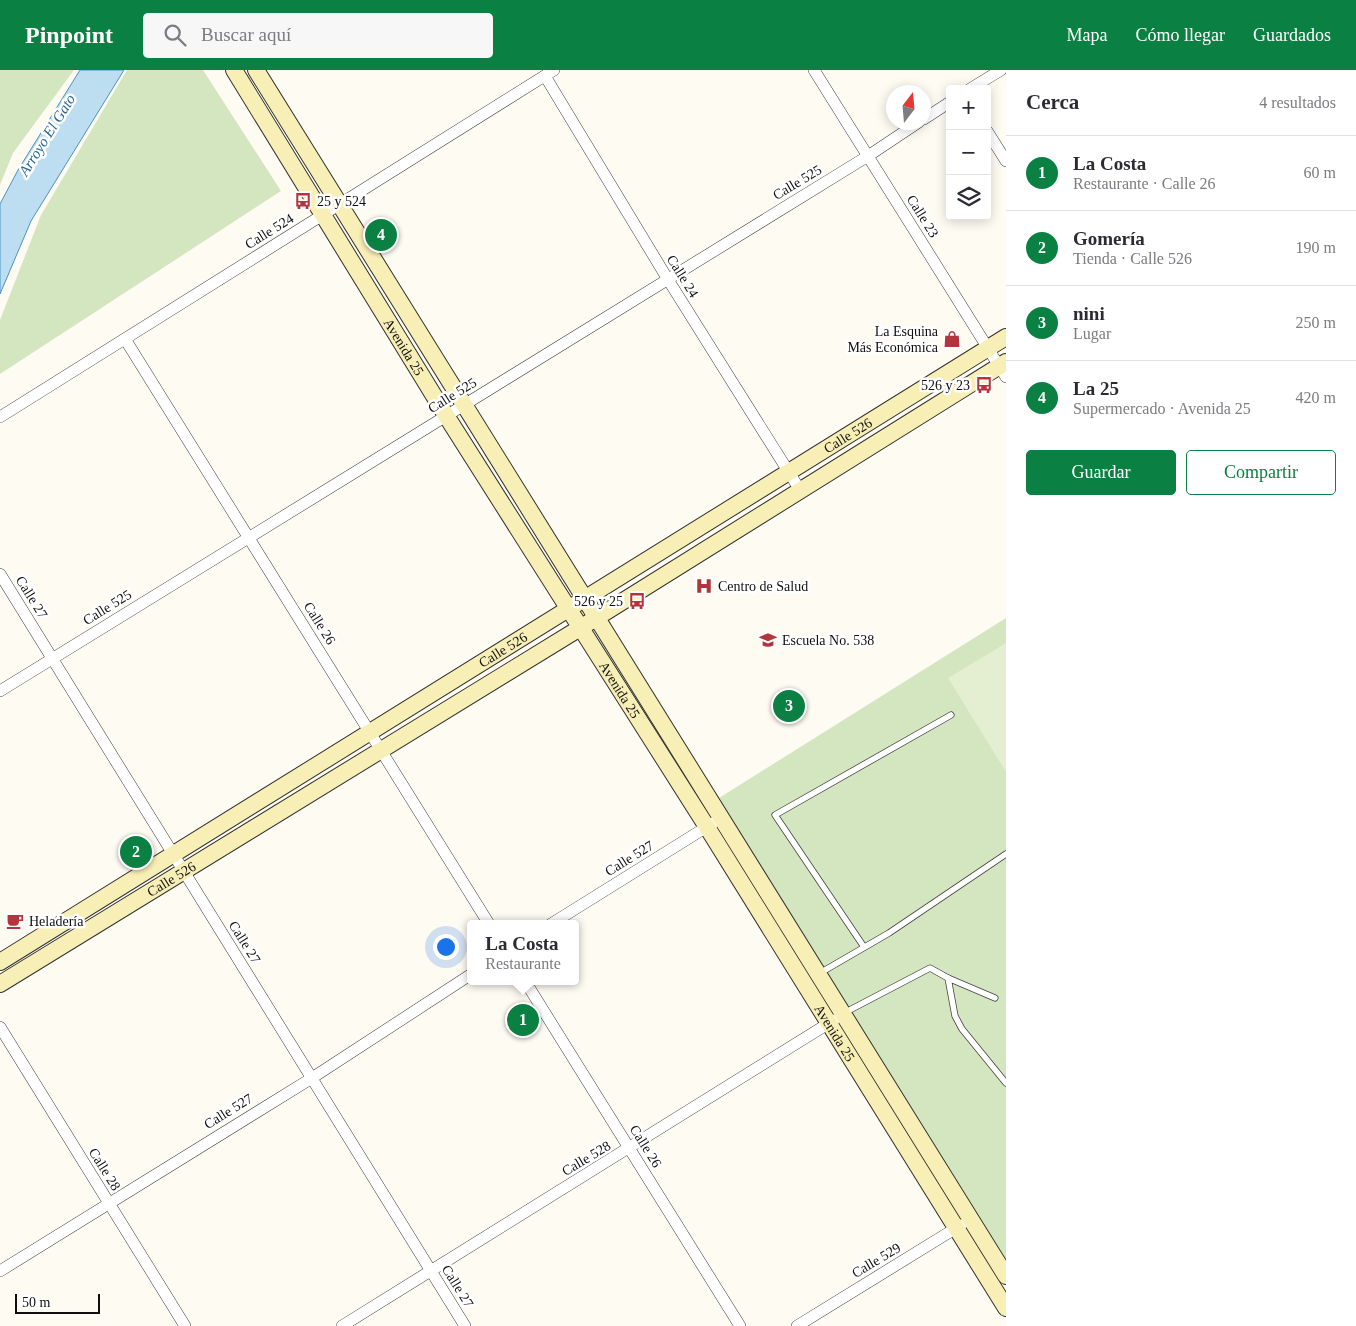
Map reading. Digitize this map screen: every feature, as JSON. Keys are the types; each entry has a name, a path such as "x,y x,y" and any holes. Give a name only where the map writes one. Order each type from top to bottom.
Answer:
{"main road":[{"name":"Avenida 25","path":"234,70 447,417 707,827 1006,1308"},
{"name":"Avenida 25","path":"256,70 1006,1276"},
{"name":"Calle 526","path":"0,962 1006,337"},
{"name":"Calle 526","path":"0,984 580,628 800,490 1004,368"}],"street":[{"name":"Calle 23","path":"814,70 988,348 1004,368"},
{"path":"977,85 1001,70"},
{"name":"Calle 524","path":"0,417 549,73"},
{"name":"Calle 24","path":"549,73 667,278 800,490"},
{"path":"931,114 946,105"},
{"name":"Calle 525","path":"0,691 465,406 667,278 868,156 907,130"},
{"path":"991,137 1006,161"},
{"name":"Calle 26","path":"124,339 486,920"},
{"name":"Calle 27","path":"0,574 465,1326"},
{"name":"Calle 527","path":"557,920 722,818"},
{"name":"Calle 527","path":"0,1271 312,1078 467,977"},
{"name":"Calle 26","path":"528,985 740,1326"},
{"name":"Calle 528","path":"342,1326 630,1149 844,1013"},
{"name":"Calle 28","path":"0,1027 185,1326"},
{"name":"Calle 529","path":"796,1326 971,1219"}],"lane":[{"path":"864,947 775,816 951,715"},
{"path":"819,974 864,947 1006,854"},
{"path":"844,1013 930,968 948,978 995,998"},
{"path":"948,978 955,1016 962,1029 1006,1083"}],"green space":[{"path":"0,70 74,70 13,153 0,185"},
{"path":"127,70 203,70 281,191 0,374 0,320 41,215"},
{"path":"1006,618 1006,1260 719,798"},
{"path":"1006,643 1006,772 948,678"}],"water":[{"name":"Arroyo El Gato","path":"80,70 124,70 31,221 0,294 0,204 18,170"}],"place":[{"name":"25 y 524","path":"303,201"},
{"name":"La 25","path":"381,235"},
{"name":"La Esquina Más Económica","path":"952,339"},
{"name":"526 y 23","path":"984,385"},
{"name":"Centro de Salud","path":"704,586"},
{"name":"526 y 25","path":"637,601"},
{"name":"Escuela No. 538","path":"768,640"},
{"name":"nini","path":"789,706"},
{"name":"Gomería","path":"136,852"},
{"name":"Heladería","path":"15,921"},
{"name":"La Costa","path":"523,1020"}]}
